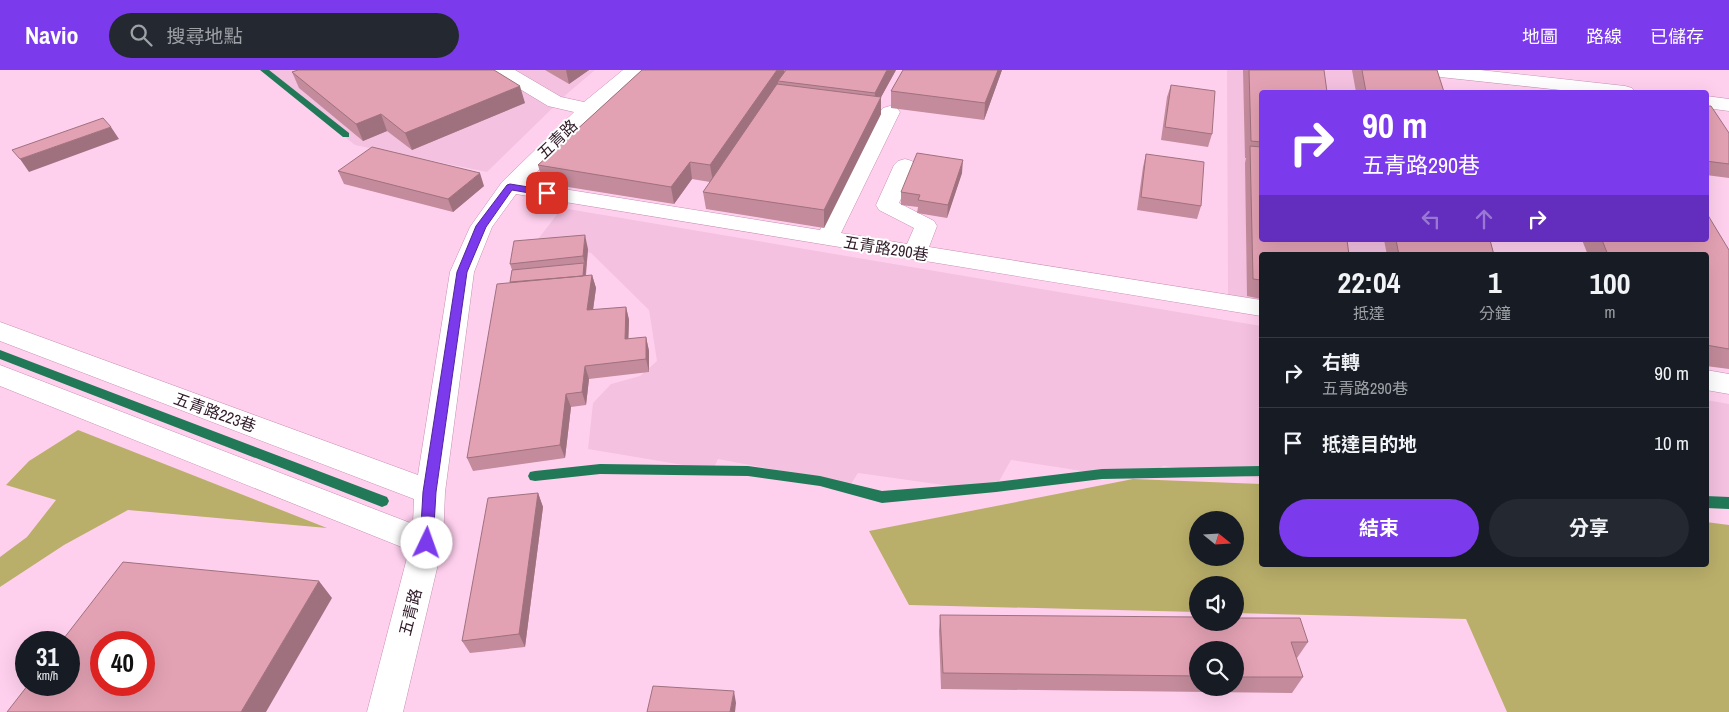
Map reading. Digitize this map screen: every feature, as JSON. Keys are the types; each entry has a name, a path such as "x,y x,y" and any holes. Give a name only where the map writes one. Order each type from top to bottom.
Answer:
{"street":[{"path":"502,70 555,102 588,109"},
{"name":"五青路","path":"385,712 427,543 430,492 462,272 481,226 510,187 588,109 634,70"},
{"path":"1431,70 1607,90"},
{"path":"1709,102 1729,105"},
{"path":"827,238 890,112"},
{"path":"905,165 887,205 926,226 915,252"},
{"name":"五青路290巷","path":"510,187 1259,308"},
{"name":"五青路223巷","path":"0,332 430,492"},
{"path":"0,375 427,543"},
{"path":"1709,381 1729,384"}],"shaded area":[{"path":"262,70 595,70 569,92 487,172 355,145"},
{"path":"1227,70 1381,70 1416,90 1259,90 1259,242 1463,242 1465,252 1259,252 1259,300 1228,295"},
{"path":"562,208 1259,326 1259,478 1164,466 1133,479 1011,460 993,492 858,473 851,484 718,459 713,470 588,449 593,403 611,384 640,376 657,361 649,310 591,253 535,243"},
{"path":"1709,401 1729,404 1729,505 1709,502"},
{"path":"78,430 327,528 128,510 64,545 0,587 0,557 27,537 56,500 6,485 29,461"},
{"path":"1133,479 1259,484 1259,567 1709,567 1709,522 1729,525 1729,712 1507,712 1466,619 1244,613 1244,576 1189,576 1189,612 909,605 869,531"}],"building":[{"path":"298,70 494,70 520,86 405,133 381,114 356,124 292,72"},
{"path":"642,70 777,70 710,165 690,162 671,187 538,165"},
{"path":"786,70 887,70 875,93 778,81"},
{"path":"903,70 998,70 985,103 891,91"},
{"path":"1249,70 1324,70 1327,90 1259,90 1259,142 1251,141"},
{"path":"1362,70 1437,70 1443,90 1366,90"},
{"path":"777,84 881,97 824,210 703,192"},
{"path":"1171,85 1215,91 1212,134 1165,127"},
{"path":"1709,106 1711,106 1729,133 1729,164 1709,161"},
{"path":"103,118 111,127 20,159 12,150"},
{"path":"1250,146 1259,147 1259,242 1347,242 1349,252 1259,252 1259,280 1253,279"},
{"path":"372,147 480,173 448,199 338,171"},
{"path":"917,153 963,160 948,205 918,200 920,195 901,192"},
{"path":"1146,154 1204,162 1201,206 1141,197"},
{"path":"1709,217 1729,250 1729,349 1709,346 1709,252 1607,252 1603,242 1709,242"},
{"path":"585,235 583,256 510,264 514,241"},
{"path":"1396,242 1491,242 1493,252 1398,252"},
{"path":"584,263 583,276 510,282 512,270"},
{"path":"592,275 587,310 626,307 625,339 646,337 646,359 585,366 582,392 566,394 560,445 467,458 497,284"},
{"path":"538,493 519,634 462,641 488,498"},
{"path":"123,562 319,581 241,712 7,712 19,696 80,696 80,631 70,631"},
{"path":"940,615 1189,617 1189,631 1244,631 1244,618 1300,618 1308,642 1291,642 1303,677 1244,677 1244,641 1189,641 1189,676 943,673"},
{"path":"653,686 734,691 730,712 647,712"}],"waterway":[{"path":"264,70 346,135"},
{"path":"0,354 382,501"},
{"path":"535,476 600,469 748,471 820,481 882,497 996,487 1102,474 1259,471"},
{"path":"1709,502 1729,503"}],"route":[{"path":"427,543 430,492 462,272 481,226 510,187 547,193"}]}
